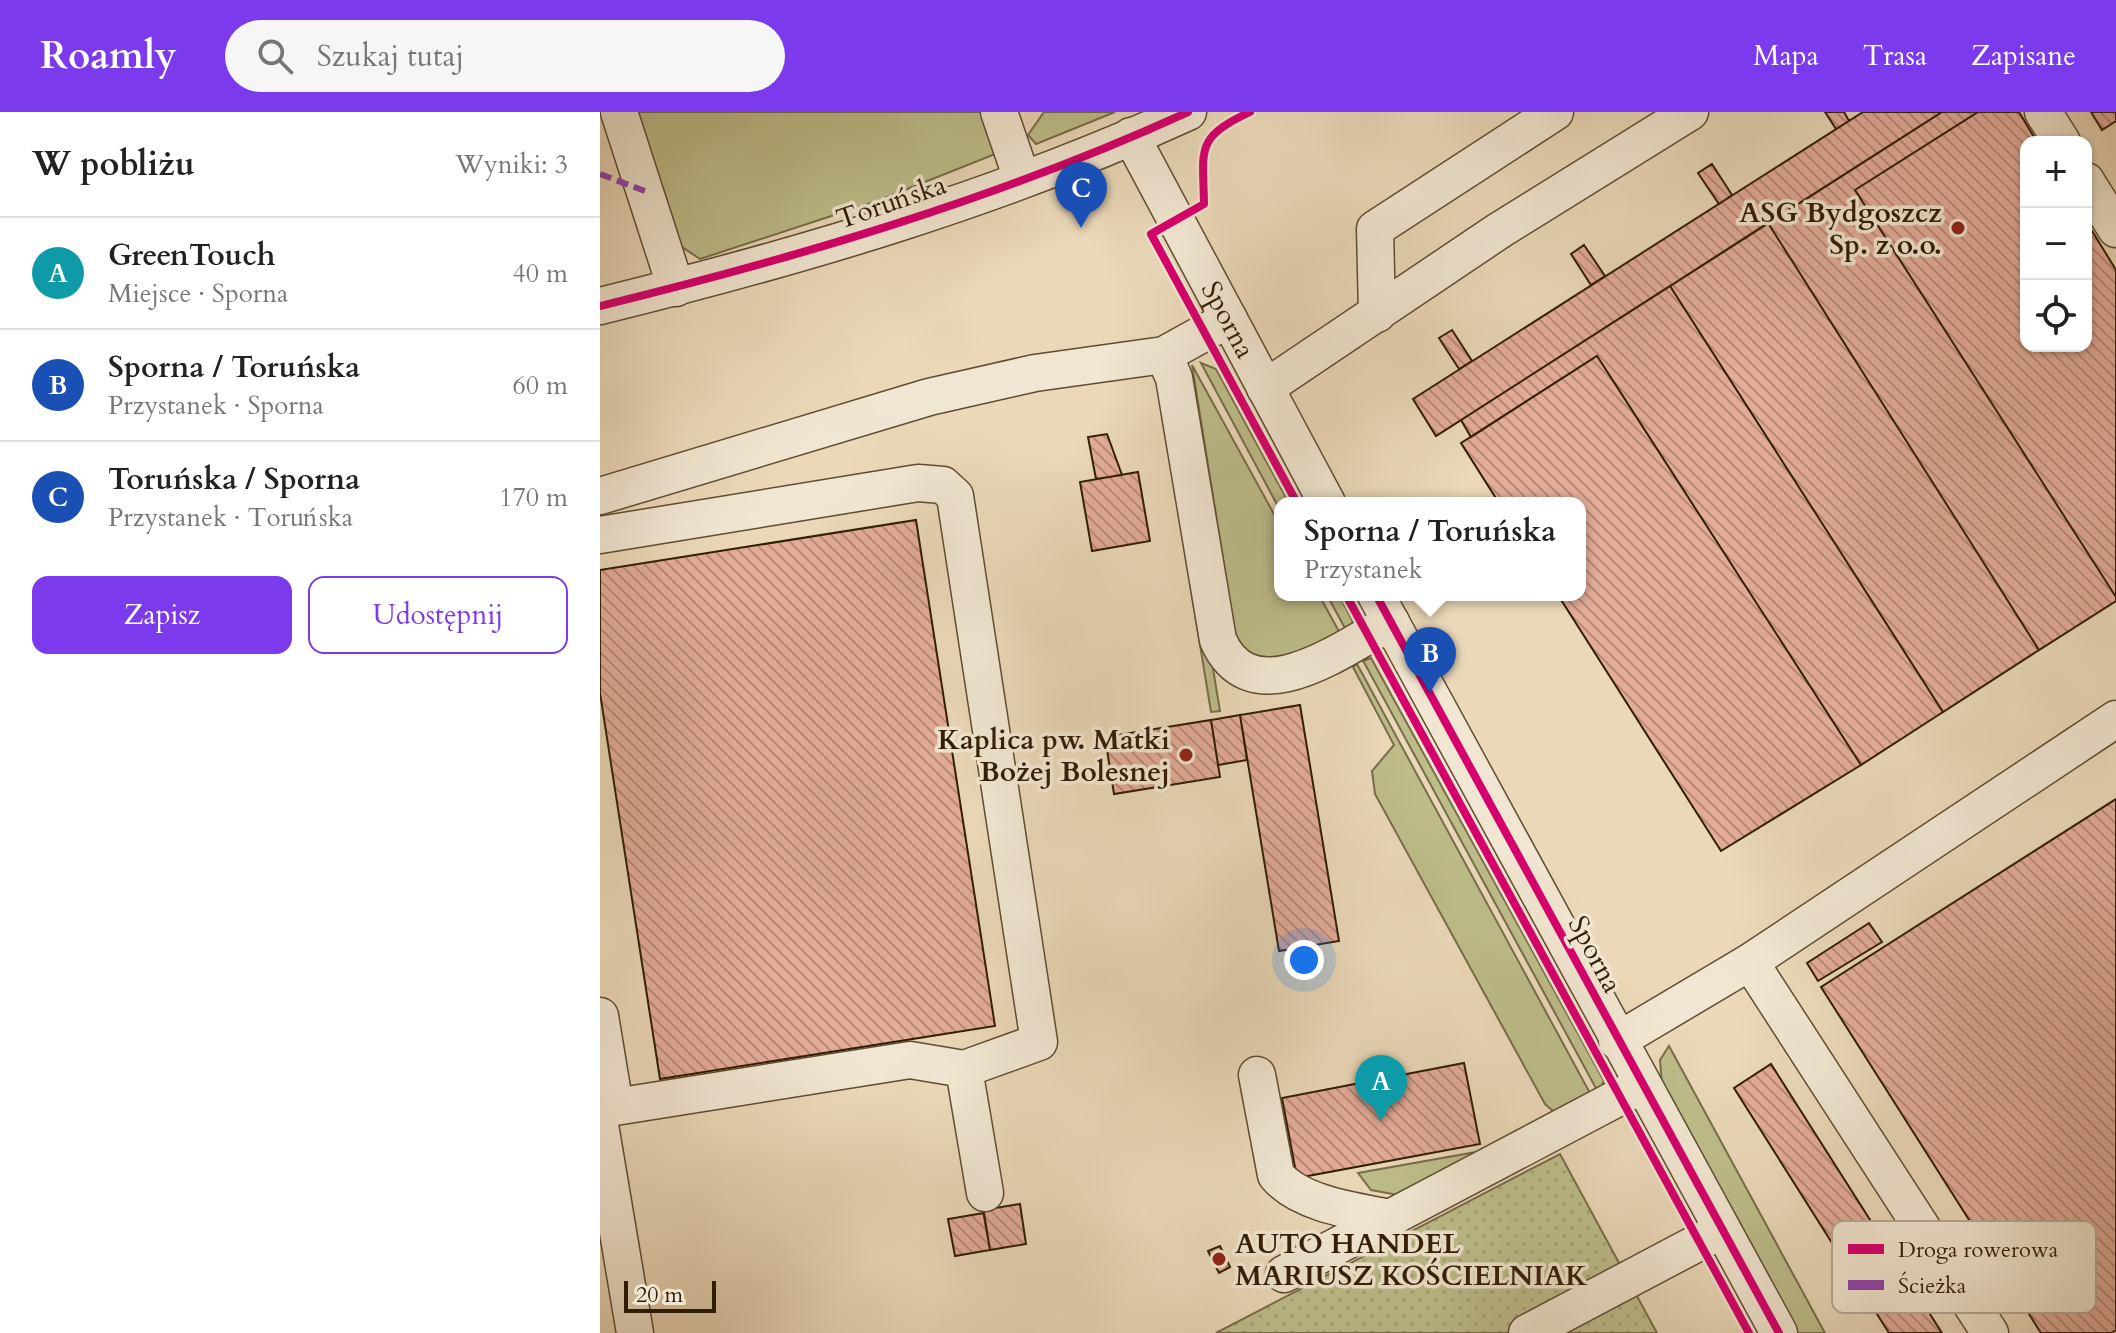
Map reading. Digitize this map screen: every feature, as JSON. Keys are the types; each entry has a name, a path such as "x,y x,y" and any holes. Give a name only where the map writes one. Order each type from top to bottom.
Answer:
{"street":[{"path":"619,112 676,288"},
{"path":"999,112 1022,179"},
{"name":"Toruńska","path":"600,306 854,238 1022,179 1188,112"},
{"path":"1377,314 1375,229 1555,112"},
{"path":"1265,388 1500,230 1690,112"},
{"path":"2043,112 2058,136"},
{"name":"Sporna","path":"1131,136 1324,497"},
{"path":"2092,191 2116,229"},
{"path":"600,496 929,397 1035,373 1164,355 1229,319"},
{"path":"1164,355 1174,378 1218,640 1231,660 1256,677 1298,671 1384,608"},
{"path":"600,535 918,483 943,485 955,496 1039,1042 964,1069 910,1060 605,1114"},
{"name":"Sporna","path":"1384,608 1617,1041 1779,1333"},
{"path":"1617,1041 1750,962 2116,719"},
{"path":"1750,962 1918,1221"},
{"path":"600,1016 605,1114 635,1333"},
{"path":"964,1069 985,1193"},
{"path":"1257,1075 1276,1175 1286,1188 1350,1210 1390,1218"},
{"path":"1284,1274 1642,1085"},
{"path":"1527,1333 1722,1230"},
{"path":"1977,1313 1990,1333"}],"green space":[{"path":"627,112 990,112 998,153 877,201 700,259 679,245"},
{"path":"1044,112 1115,112 1036,144 1028,135"},
{"path":"1201,363 1216,369 1286,497 1274,499"},
{"path":"1192,365 1274,514 1274,601 1322,601 1342,637 1267,665 1237,646"},
{"path":"1177,504 1186,506 1220,711 1211,712"},
{"path":"1330,601 1342,601 1353,622 1347,632"},
{"path":"1371,658 1604,1081 1598,1092 1363,661"},
{"path":"1357,664 1591,1095 1554,1112 1545,1104 1375,794 1372,771 1394,745 1353,667"},
{"path":"1669,1046 1825,1333 1797,1333 1662,1084 1660,1060"},
{"path":"1476,1152 1476,1156 1398,1195 1371,1190 1358,1173"},
{"path":"1560,1154 1657,1333 1216,1333"}],"building":[{"path":"1825,112 1844,112 1849,121 1836,129"},
{"path":"1863,112 1942,112 1436,436 1413,399"},
{"path":"1942,112 1978,112 1855,190 2116,597 2116,601 2039,650 1768,223"},
{"path":"1978,112 2019,112 2033,136 2020,136 2020,352 2092,352 2092,231 2116,270 2116,597 1855,190"},
{"path":"2091,112 2116,112 2116,121 2102,130"},
{"path":"1712,164 1732,195 1719,204 1698,173"},
{"path":"1768,223 2039,650 1943,712 1670,286"},
{"path":"1584,245 1605,276 1591,285 1571,254"},
{"path":"1670,286 1943,712 1861,765 1597,356 1471,437 1461,420"},
{"path":"1452,330 1472,361 1459,369 1439,338"},
{"path":"1597,356 1861,765 1721,851 1562,601 1586,601 1586,497 1495,497 1461,443"},
{"path":"1107,434 1122,475 1096,479 1088,437"},
{"path":"1138,472 1150,541 1092,551 1080,482"},
{"path":"916,520 995,1026 660,1079 600,693 600,570"},
{"path":"1300,705 1339,941 1279,951 1240,715"},
{"path":"1240,715 1247,760 1218,765 1211,720"},
{"path":"1211,720 1220,777 1114,794 1105,737"},
{"path":"2116,799 2116,1330 2111,1333 2041,1333 2028,1313 2096,1313 2096,1221 1970,1221 1821,987"},
{"path":"1869,923 1882,942 1818,981 1807,963"},
{"path":"1464,1063 1480,1144 1297,1178 1282,1098"},
{"path":"1771,1064 1871,1221 1832,1221 1832,1243 1734,1088"},
{"path":"1020,1204 1026,1244 990,1250 983,1210"},
{"path":"984,1213 990,1250 955,1256 948,1219"},
{"name":"AUTO HANDEL MARIUSZ KOŚCIELNIAK","path":"1220,1246 1230,1267 1219,1273 1208,1251"},
{"path":"1876,1313 1929,1313 1942,1333 1889,1333"}],"marked path":[{"path":"600,174 645,191"}],"cycle path":[{"path":"600,306 750,267 898,223 1045,172 1188,112"},
{"path":"1250,112 1219,129 1206,147 1204,204 1151,234 1294,497"},
{"path":"1349,601 1749,1333"},
{"path":"1379,601 1779,1333"}],"place":[{"name":"Toruńska / Sporna","path":"1081,228"},
{"name":"ASG Bydgoszcz Sp. z o.o.","path":"1958,228"},
{"name":"Sporna / Toruńska","path":"1430,693"},
{"name":"Kaplica pw. Matki Bożej Bolesnej","path":"1186,755"},
{"name":"GreenTouch","path":"1381,1121"},
{"name":"AUTO HANDEL MARIUSZ KOŚCIELNIAK","path":"1219,1259"}]}
